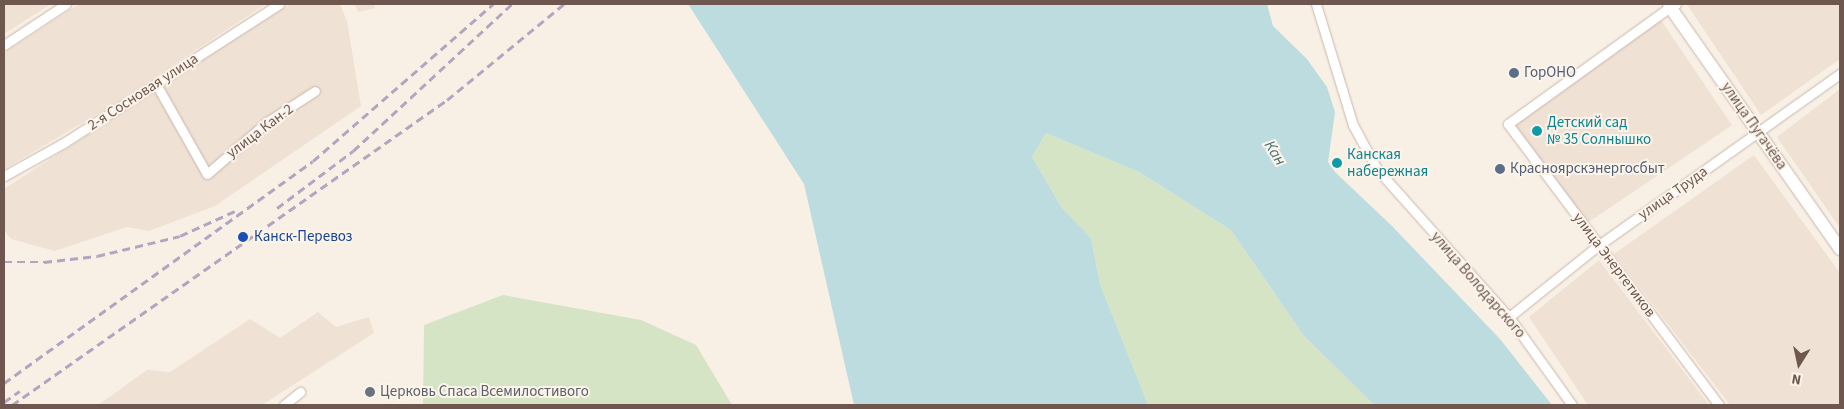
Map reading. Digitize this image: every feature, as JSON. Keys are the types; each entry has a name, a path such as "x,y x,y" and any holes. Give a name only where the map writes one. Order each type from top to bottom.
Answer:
{"main road":[{"name":"улица Пугачёва","path":"1670,5 1840,249"}],"street":[{"path":"4,45 66,4"},
{"name":"2-я Сосновая улица","path":"4,176 65,142 279,4"},
{"name":"улица Володарского","path":"1316,4 1353,125 1377,169 1509,317 1572,405"},
{"name":"улица Энергетиков","path":"1670,5 1508,124 1719,405"},
{"name":"улица Труда","path":"1509,317 1599,245 1840,74"},
{"name":"улица Кан-2","path":"156,84 207,174 267,122 315,91"},
{"path":"284,405 300,392"}],"shaded area":[{"path":"4,4 51,4 4,34"},
{"path":"79,4 266,4 104,110 4,169 4,53"},
{"path":"290,4 340,4 347,21 361,106 215,206 149,231 127,227 55,251 11,239 4,230 4,189"},
{"path":"354,4 373,4 375,8 358,12"},
{"path":"1690,4 1840,4 1840,59 1761,115 1688,6"},
{"path":"1661,20 1732,125 1582,227 1511,121"},
{"path":"1840,89 1840,228 1777,137"},
{"path":"1754,155 1840,273 1840,405 1730,405 1614,254"},
{"path":"1599,260 1709,405 1588,405 1529,317"},
{"path":"318,312 336,327 369,317 374,333 262,405 98,405 147,370 170,372 250,319 280,338"}],"green space":[{"path":"1046,133 1139,172 1231,230 1304,336 1374,405 1148,405 1100,284 1091,238 1062,208 1032,157"},
{"path":"503,295 641,320 696,345 732,405 423,405 424,325"}],"water":[{"name":"Кан","path":"688,4 1267,4 1273,26 1307,59 1327,87 1335,112 1328,162 1335,172 1392,226 1500,339 1552,405 1374,405 1304,336 1231,230 1139,172 1046,133 1032,157 1062,208 1091,238 1100,284 1148,405 854,405 804,184"}],"railway":[{"path":"4,383 313,161 493,4"},
{"path":"277,208 353,151 512,4"},
{"path":"12,405 447,100 564,4"},
{"path":"4,262 44,262 97,256 180,236 235,211"},
{"path":"4,402 20,391"}],"place":[{"name":"ГорОНО","path":"1514,73"},
{"name":"Детский сад № 35 Солнышко","path":"1537,131"},
{"name":"Канская набережная","path":"1337,163"},
{"name":"Красноярскэнергосбыт","path":"1500,169"},
{"name":"Канск-Перевоз","path":"243,237"},
{"name":"Церковь Спаса Всемилостивого","path":"370,392"}]}
